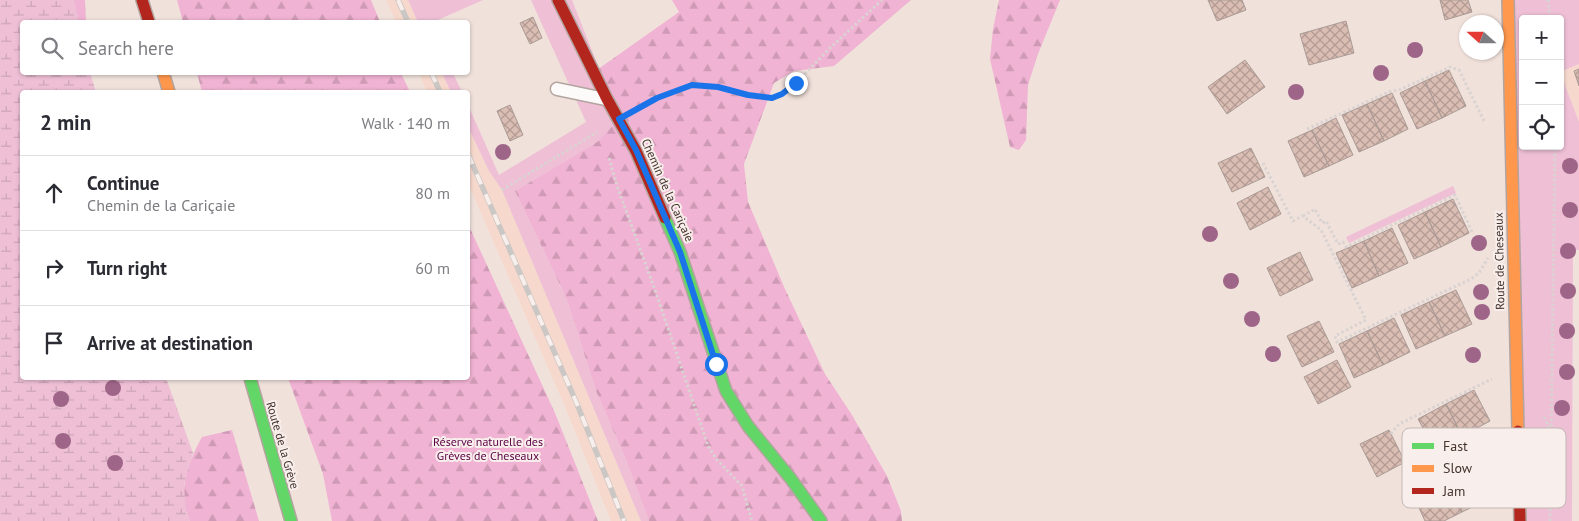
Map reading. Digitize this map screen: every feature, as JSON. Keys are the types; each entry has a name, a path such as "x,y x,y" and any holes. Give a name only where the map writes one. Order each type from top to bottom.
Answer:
{"street":[{"path":"142,0 148,20"},
{"name":"Chemin de la Cariçaie","path":"558,0 636,150 680,252 726,391 748,426 791,479 821,521"},
{"name":"Route de Cheseaux","path":"1508,0 1517,428"},
{"path":"164,75 168,90"},
{"name":"Route de la Grève","path":"251,380 291,521"},
{"name":"Route de Cheseaux","path":"1520,508 1520,521"}],"lane":[{"path":"558,89 608,99"}],"path":[{"path":"502,190 657,98 692,85 718,87 772,98 782,94 796,83 829,49 882,0"},
{"path":"1548,0 1550,15"},
{"path":"1307,128 1450,67 1460,70 1489,131"},
{"path":"1551,428 1555,150"},
{"path":"608,152 617,186 654,286 708,446 717,460 742,486 752,521"},
{"path":"1263,163 1292,221 1315,210 1322,223 1326,221 1338,244 1343,242 1346,247 1455,195 1473,234"},
{"path":"1303,216 1321,230 1366,320 1335,336 1338,342 1471,279 1479,273 1489,257 1494,254"},
{"path":"1391,434 1399,424 1497,377"},
{"path":"1550,508 1550,521"}],"shaded area":[{"path":"386,0 408,0 417,20 395,20"},
{"path":"1579,64 1579,122 1564,83 1564,70"},
{"path":"420,75 443,75 450,90 426,90"},
{"path":"470,131 489,171 502,190 641,521 611,521 566,409 470,188"}],"green space":[{"path":"0,0 74,0 79,20 20,20 20,75 91,75 95,90 20,90 20,380 167,380 193,453 184,484 186,513 190,521 0,521"},
{"path":"52,0 85,0 86,20 57,20"},
{"path":"177,0 371,0 379,20 182,20"},
{"path":"408,0 483,0 438,20 417,20"},
{"path":"531,0 572,0 619,119 597,142 515,191 563,291 596,391 626,460 649,521 641,521 502,190 489,171 470,131 470,110 499,175 586,122"},
{"path":"672,0 911,0 834,66 794,71 774,83 744,164 748,202 785,289 825,374 852,415 887,476 901,511 902,521 649,521 626,460 596,391 563,291 515,191 597,142 619,119 594,72 679,12"},
{"path":"999,0 1060,0 1038,54 1028,85 1026,140 1019,150 1010,147 990,59 993,29"},
{"path":"1508,0 1579,0 1579,64 1564,70 1564,15 1519,15 1519,150 1564,150 1564,83 1579,122 1579,250 1573,250 1572,521 1520,521 1520,508 1566,508 1566,428 1518,428"},
{"path":"198,75 402,75 409,90 201,90"},
{"path":"443,75 454,75 461,90 450,90"},
{"path":"1453,186 1456,193 1349,243 1346,237"},
{"name":"Réserve naturelle des Grèves de Cheseaux","path":"470,228 555,413 598,521 332,521 323,474 289,380 470,380"},
{"path":"232,430 259,521 190,521 186,511 184,489 192,457 202,437"}],"building":[{"path":"1208,0 1242,0 1246,10 1217,21"},
{"path":"1440,0 1468,0 1472,12 1445,20"},
{"path":"533,17 542,38 530,44 520,23"},
{"path":"1346,21 1354,53 1309,65 1300,34"},
{"path":"1245,60 1265,87 1227,114 1208,87"},
{"path":"1579,69 1579,86 1574,71"},
{"path":"1449,70 1466,106 1442,118 1425,81"},
{"path":"1425,81 1442,118 1417,129 1400,93"},
{"path":"1392,93 1408,129 1384,141 1367,104"},
{"path":"1367,104 1384,141 1359,152 1342,115"},
{"path":"510,105 523,135 510,141 497,111"},
{"path":"1336,118 1353,155 1329,166 1312,130"},
{"path":"1312,130 1329,166 1304,177 1288,141"},
{"path":"1251,148 1265,177 1232,192 1218,163"},
{"path":"1268,187 1281,214 1250,230 1237,203"},
{"path":"1453,199 1469,233 1441,247 1425,212"},
{"path":"1425,212 1441,247 1414,259 1398,225"},
{"path":"1392,228 1408,263 1379,276 1364,241"},
{"path":"1364,241 1379,276 1352,288 1336,253"},
{"path":"1300,252 1313,280 1280,296 1267,268"},
{"path":"1456,290 1472,324 1445,336 1429,302"},
{"path":"1429,302 1445,336 1416,349 1401,315"},
{"path":"1394,318 1410,352 1383,365 1367,331"},
{"path":"1319,321 1334,352 1302,367 1287,336"},
{"path":"1367,331 1383,365 1354,378 1339,344"},
{"path":"1337,360 1351,387 1318,404 1304,377"},
{"path":"1474,390 1490,421 1477,428 1458,428 1446,404"},
{"path":"1446,404 1458,428 1423,428 1418,419"},
{"path":"1389,430 1402,456 1402,464 1377,477 1360,444"},
{"path":"1419,508 1460,508 1462,512 1444,521 1425,521"},
{"path":"1460,508 1470,508 1462,512"}],"railway":[{"path":"398,0 407,20"},
{"path":"432,75 439,90"},
{"path":"470,159 577,404 624,521"}],"traffic: fast":[{"path":"665,218 680,252 726,391 748,426 791,479 821,521"},
{"path":"251,380 291,521"}],"traffic: slow":[{"path":"1508,0 1518,428"},
{"path":"164,75 168,90"}],"traffic: jam":[{"path":"142,0 148,20"},
{"path":"558,0 607,99 636,151 665,218"},
{"path":"1520,508 1520,521"}],"route":[{"path":"716,364 680,252 636,150 619,119 657,98 692,85 718,87 748,95 772,98 782,94 796,83"}]}
